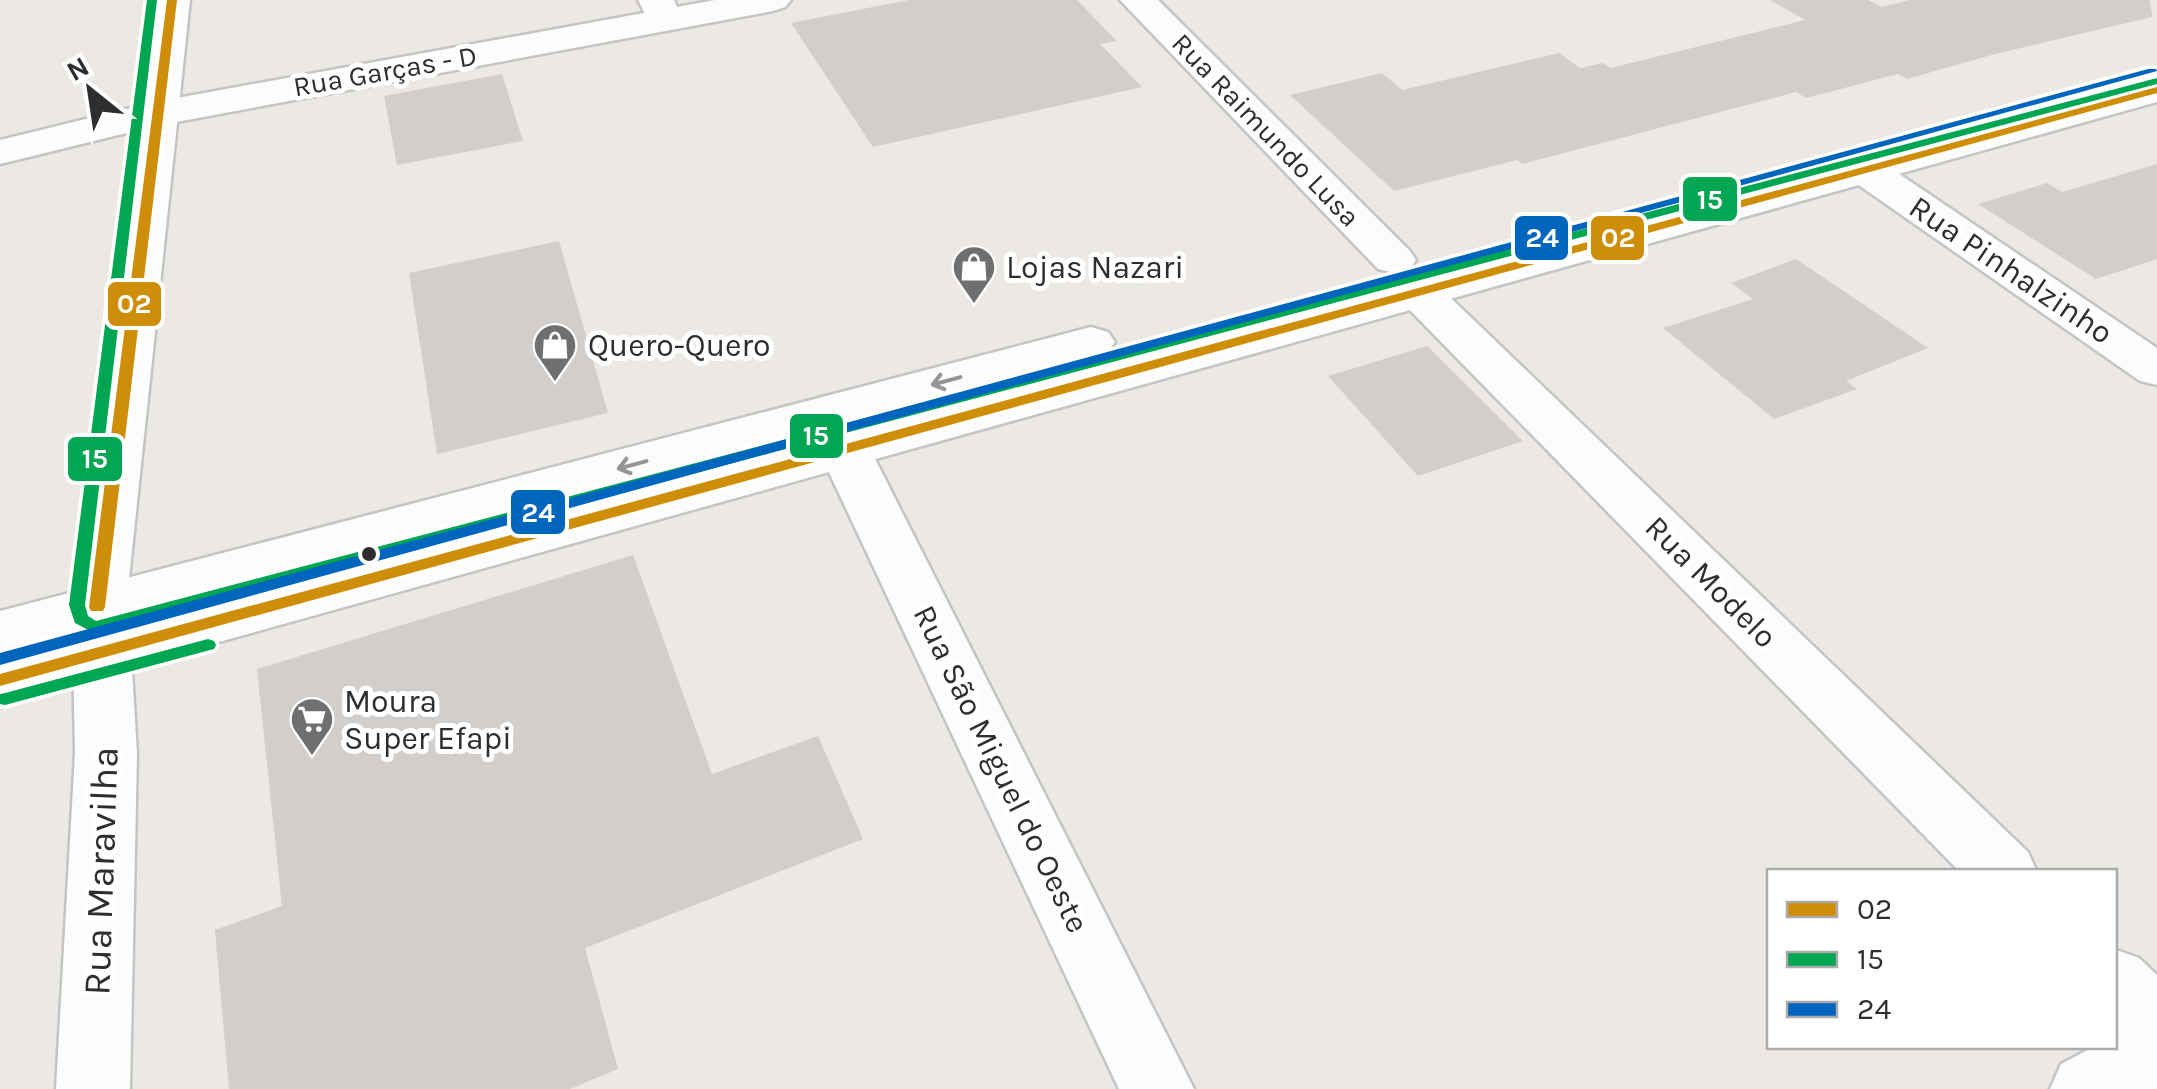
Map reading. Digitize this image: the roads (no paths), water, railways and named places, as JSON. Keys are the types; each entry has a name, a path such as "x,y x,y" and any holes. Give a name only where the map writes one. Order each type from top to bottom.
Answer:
{"street":[{"name":"Rua Garças - D","path":"0,152 155,114 660,10 773,0"},
{"name":"Rua Raimundo Lusa","path":"1138,0 1406,276"},
{"name":"Rua Maravilha","path":"93,1089 106,754 100,630 165,10"},
{"path":"0,680 100,630 1406,276 2157,60"},
{"path":"0,633 100,630 844,449 1406,276 1865,170 2157,90"},
{"name":"Rua Pinhalzinho","path":"1865,170 2157,370"},
{"name":"Rua Modelo","path":"1406,276 2001,869"},
{"name":"Rua São Miguel do Oeste","path":"844,449 1157,1089"},
{"path":"2117,984 2157,1023"},
{"path":"2087,1089 2157,1053"}],"place":[{"name":"Lojas Nazari","path":"974,305"},
{"name":"Quero-Quero","path":"555,383"},
{"name":"Moura Super Efapi","path":"312,757"}]}
